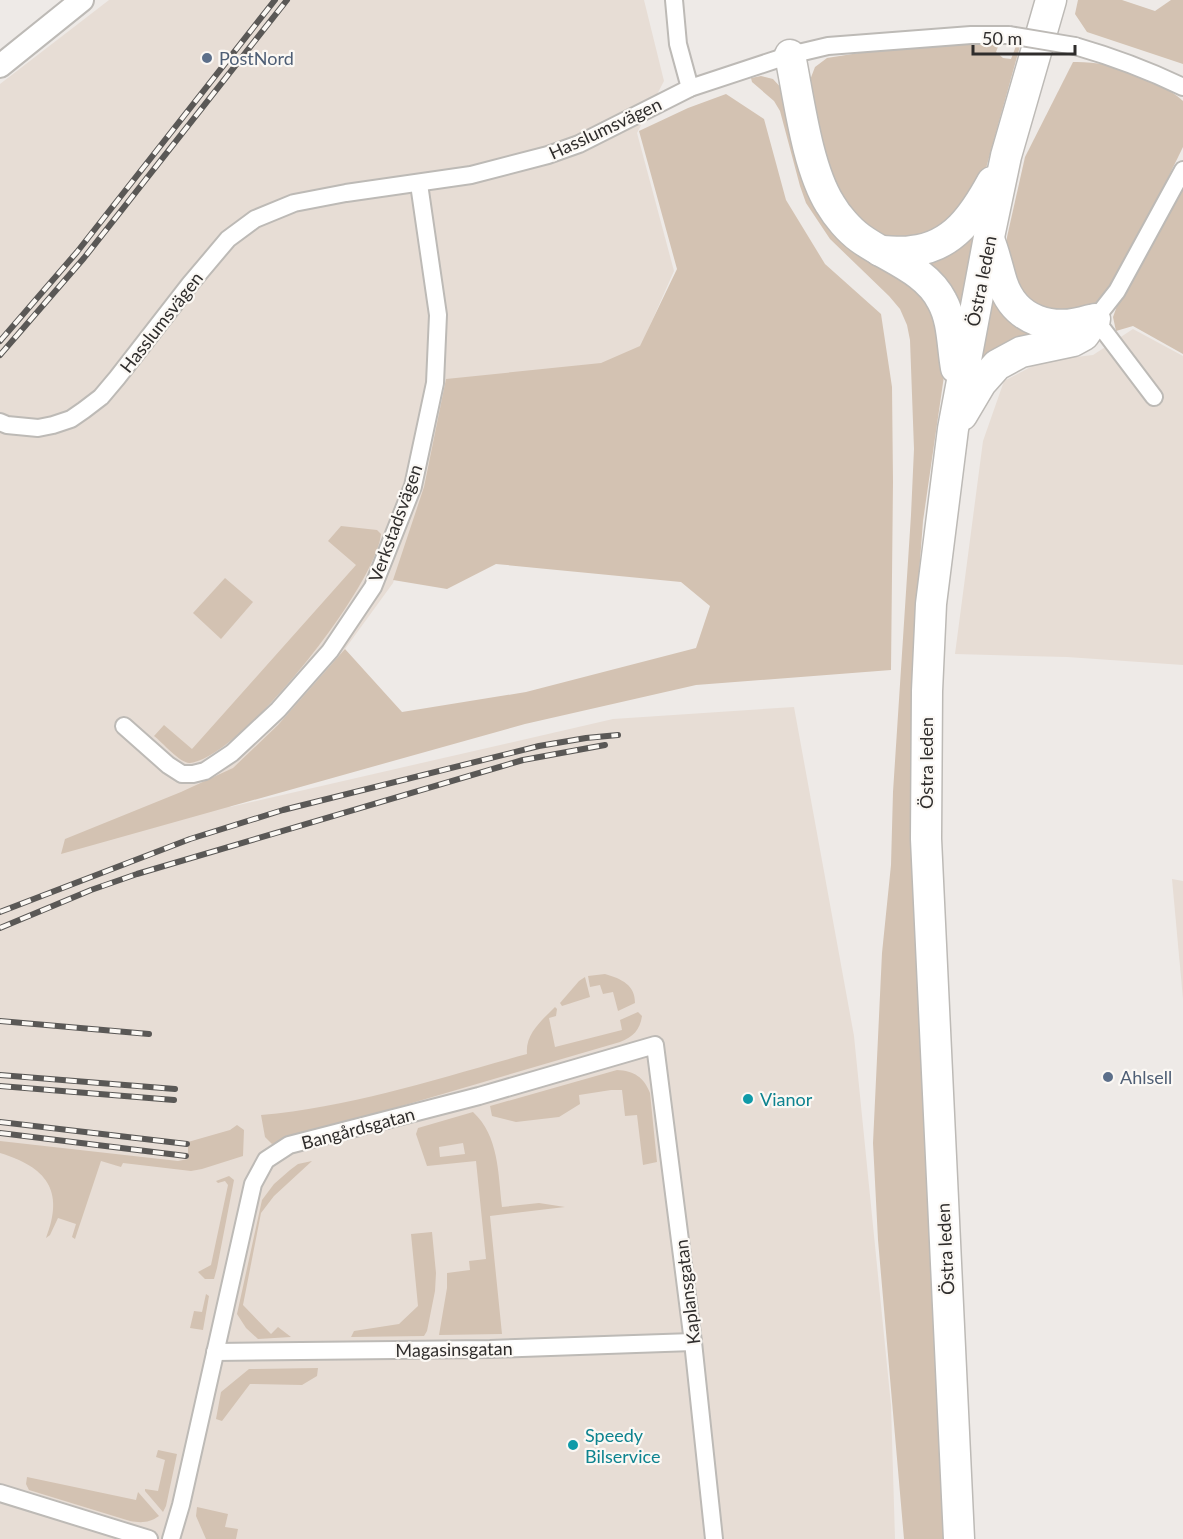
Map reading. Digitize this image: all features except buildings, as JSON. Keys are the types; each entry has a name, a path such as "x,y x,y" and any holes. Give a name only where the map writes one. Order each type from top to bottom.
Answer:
{"highway":[{"name":"Östra leden","path":"962,1534 926,839 927,691 932,604 959,387 1006,156 1051,0"},
{"path":"790,55 815,171 830,204 858,237 920,274 933,286 943,302 951,328 952,350 959,387"},
{"path":"880,251 912,252 930,248 946,240 966,224 1006,156"},
{"path":"989,237 1002,284 1014,305 1022,312 1034,321 1047,325 1063,326 1095,319"},
{"path":"953,429 981,383 998,365 1021,352 1073,341 1084,335 1095,319"}],"street":[{"path":"0,66 82,0"},
{"path":"674,0 678,44 690,87"},
{"name":"Hasslumsvägen","path":"0,422 7,425 38,428 53,425 70,419 101,397 228,239 255,219 294,203 478,174 548,155 599,134 690,87 826,41 1009,35 1075,46 1128,63 1183,87"},
{"path":"1154,397 1095,319 1117,291 1183,170"},
{"name":"Verkstadsvägen","path":"124,726 168,765 182,774 205,771 232,753 278,710 330,651 373,587 413,486 435,383 438,315 419,184"},
{"name":"Kaplansgatan","path":"656,1045 693,1342 714,1539"},
{"name":"Bangårdsgatan","path":"171,1539 181,1504 253,1184 266,1160 289,1145 479,1096 656,1045"},
{"name":"Magasinsgatan","path":"215,1352 490,1349 693,1342"},
{"path":"0,1493 148,1539"}],"shaded area":[{"path":"109,0 644,0 664,81 637,133 674,271 640,348 424,492 393,583 230,807 613,719 794,707 854,1036 891,1405 895,1539 0,1539 0,84"},
{"path":"1078,0 1122,0 1155,11 1171,0 1183,0 1183,64 1087,32 1075,14"},
{"path":"985,42 999,44 996,52 1003,58 1011,59 1016,46 1020,46 980,190 936,239 879,240 841,205 815,131 810,80 815,67 827,58 884,49"},
{"path":"1073,62 1118,67 1146,77 1172,92 1183,101 1183,147 1159,196 1107,290 1093,305 1078,315 1033,313 1006,264 1007,237 1025,157"},
{"path":"761,76 773,79 784,91 807,183 940,313 944,376 923,521 917,601 912,717 912,852 945,1539 904,1539 878,1240 873,1143 882,953 891,865 893,792 911,515 914,449 910,340 900,309 830,239 806,203 780,111 774,101 752,82 751,78"},
{"path":"726,94 764,119 786,200 825,264 881,314 892,387 891,670 696,685 525,724 61,854 65,839 181,792 233,768 278,725 345,649 402,712 526,692 696,648 710,606 681,582 496,564 447,589 393,580 424,487 446,379 601,363 640,346 677,269 639,131 688,108"},
{"path":"1183,187 1183,354 1133,326 1116,331 1113,317"},
{"path":"979,215 960,327 908,257"},
{"path":"990,286 1044,331 977,380"},
{"path":"1133,329 1183,356 1183,665 1067,657 955,654 983,441 1004,381 1042,361 1093,355"},
{"path":"341,526 377,530 381,534 373,559 332,628 272,702 241,732 213,754 190,763 182,760 154,736 164,725 192,749 356,565 328,541"},
{"path":"225,578 253,602 221,639 193,613"},
{"path":"1172,879 1183,881 1183,999"},
{"path":"605,974 617,978 630,987 635,1003 618,1011 613,992 603,994 600,985 590,987 588,976"},
{"path":"585,977 590,997 562,1006 560,1003"},
{"path":"555,1007 556,1016 549,1018 555,1047 622,1030 620,1020 638,1012 642,1016 635,1032 620,1042 272,1144 265,1137 261,1115 362,1099 527,1054 532,1034"},
{"path":"617,1070 638,1076 650,1093 657,1162 643,1165 637,1115 625,1116 622,1090 579,1095 580,1104 559,1117 516,1122 492,1116 490,1106"},
{"path":"473,1112 482,1122 493,1144 502,1207 539,1203 565,1207 490,1216 502,1334 439,1335 447,1288 447,1273 470,1270 469,1261 486,1259 476,1161 427,1166 416,1134 418,1128","holes":["463,1143 465,1154 440,1157 439,1147"]},
{"path":"237,1125 244,1130 243,1156 202,1169 191,1171 123,1163 121,1167 101,1161 75,1239 72,1237 76,1224 58,1218 50,1235 46,1238 53,1206 52,1194 47,1183 40,1173 29,1165 0,1153 0,1141 178,1161 188,1159 188,1142 230,1130"},
{"path":"312,1161 274,1196 261,1213 243,1305 271,1334 278,1327 291,1337 258,1339 246,1328 237,1314 262,1200 274,1184 290,1170 298,1164"},
{"path":"229,1176 234,1180 217,1268 214,1279 205,1279 198,1272 211,1265 228,1185 225,1181 218,1183 216,1181"},
{"path":"432,1232 436,1273 435,1291 424,1336 351,1337 354,1331 399,1324 418,1306 411,1234"},
{"path":"206,1294 209,1296 203,1330 190,1328 194,1311 202,1312"},
{"path":"318,1368 317,1376 302,1385 250,1384 222,1421 216,1419 221,1392 249,1369"},
{"path":"158,1450 177,1454 163,1512 145,1491 145,1489 158,1491 165,1460 156,1457"},
{"path":"27,1477 136,1500 138,1492 159,1516 145,1522 130,1521 29,1490 26,1484"},
{"path":"197,1507 228,1514 225,1527 238,1529 236,1539 206,1539 196,1516"}],"railway":[{"path":"0,341 77,252 275,0"},
{"path":"0,355 84,258 287,0"},
{"path":"0,912 190,839 283,810 539,746 618,735"},
{"path":"0,928 91,890 137,874 523,760 605,745"},
{"path":"0,1021 149,1034"},
{"path":"0,1075 175,1089"},
{"path":"0,1086 174,1100"},
{"path":"0,1122 187,1144"},
{"path":"0,1133 186,1156"}],"place":[{"name":"PostNord","path":"207,58"},
{"name":"Ahlsell","path":"1108,1077"},
{"name":"Vianor","path":"748,1099"},
{"name":"Speedy Bilservice","path":"573,1445"}]}
